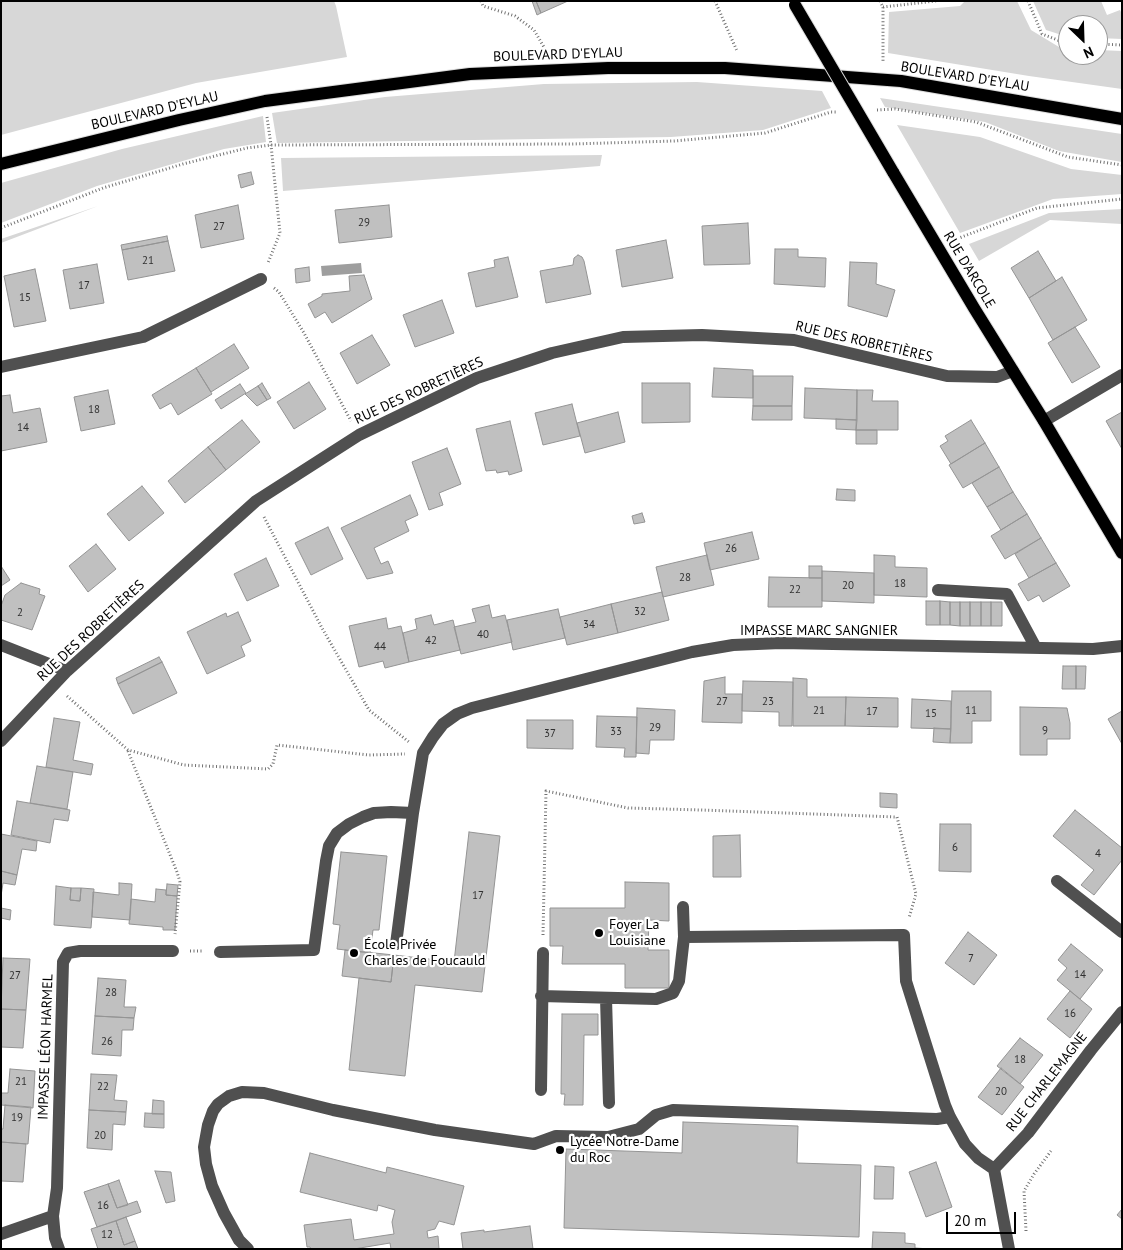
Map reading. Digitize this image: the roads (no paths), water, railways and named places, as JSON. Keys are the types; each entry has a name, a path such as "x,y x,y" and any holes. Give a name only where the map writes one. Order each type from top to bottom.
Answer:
{"main road":[{"name":"RUE D'ARCOLE","path":"794,3 1122,554"},
{"name":"BOULEVARD D'EYLAU","path":"1,164 265,101 470,74 557,70 725,68 901,81 1122,119"}],"street":[{"path":"1,367 143,337 261,279"},
{"name":"RUE DES ROBRETIÈRES","path":"1,741 67,671 256,501 359,435 477,378 552,352 623,338 702,335 794,340 947,376 997,377 1013,371"},
{"path":"1044,421 1122,375"},
{"path":"938,590 1008,594 1036,648"},
{"name":"IMPASSE MARC SANGNIER","path":"396,944 413,813 424,754 443,724 457,714 472,708 692,652 733,645 781,643 1093,649 1122,646"},
{"path":"1,645 67,671"},
{"path":"220,952 314,950 326,861 329,846 337,834 349,824 374,813 413,813"},
{"path":"1057,881 1122,932"},
{"path":"541,996 656,1000 673,993 679,981 684,937 683,908"},
{"path":"684,937 904,935 906,982 945,1105 965,1144 978,1158 994,1169 1009,1249"},
{"name":"IMPASSE LÉON HARMEL","path":"59,1249 55,1238 53,1216 56,1188 63,962 68,953 80,951 173,951"},
{"path":"540,1090 542,953"},
{"path":"606,998 608,1103"},
{"name":"RUE CHARLEMAGNE","path":"994,1169 1028,1133 1122,1012"},
{"path":"248,1249 235,1234 212,1186 204,1147 213,1111 218,1104 229,1096 242,1092 264,1093 333,1110 435,1130 534,1144 556,1136 608,1137 639,1129 656,1116 673,1110 936,1120 950,1117"},
{"path":"1,1234 53,1216"}],"place":[{"name":"Foyer La Louisiane","path":"599,933"},
{"name":"École Privée Charles de Foucauld","path":"354,953"},
{"name":"Lycée Notre-Dame du Roc","path":"560,1150"}]}
